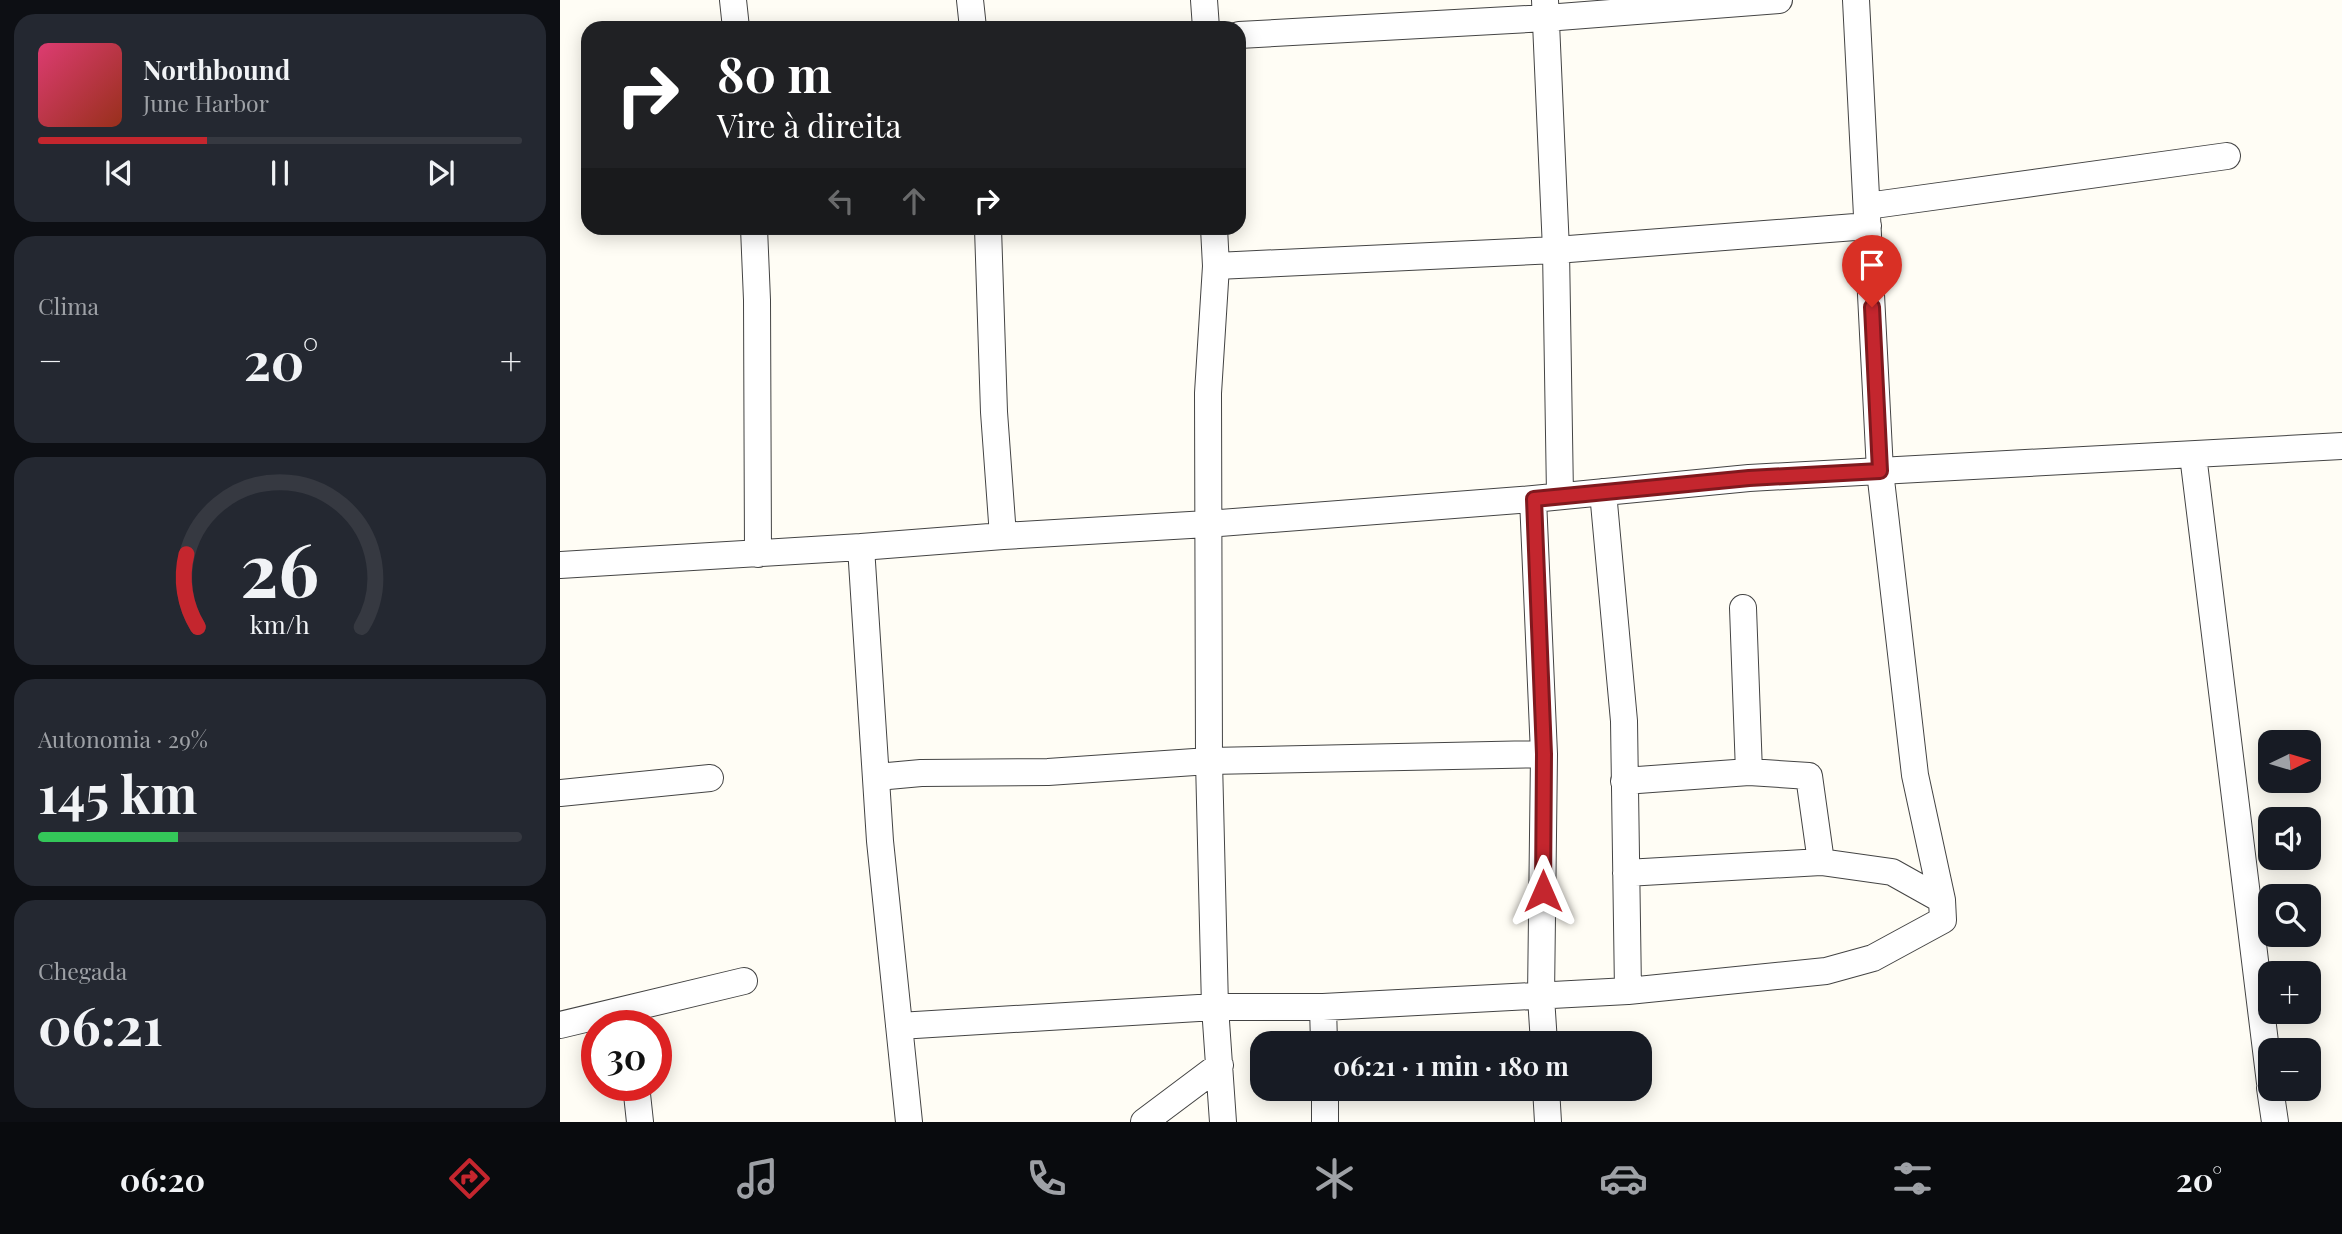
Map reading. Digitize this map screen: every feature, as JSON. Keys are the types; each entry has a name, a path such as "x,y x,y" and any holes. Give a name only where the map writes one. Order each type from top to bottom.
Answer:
{"street":[{"path":"733,0 735,21"},
{"path":"970,0 972,21"},
{"path":"1205,0 1206,21"},
{"path":"1246,34 1546,9 1779,0"},
{"path":"898,1026 1215,1007 1323,1007 1541,997 1826,971 1873,958 1943,920 1942,900 1915,775 1880,471 1856,0"},
{"path":"1546,9 1556,250 1560,495"},
{"path":"1216,266 1556,250 1868,216 2227,156"},
{"path":"754,235 758,554"},
{"path":"988,235 994,412 1003,536"},
{"path":"1214,235 1216,266 1208,393 1209,761 1215,1007 1223,1122"},
{"path":"560,565 1207,524 1534,499 1749,478 2342,446"},
{"path":"2193,455 2264,1038"},
{"path":"1602,492 1624,722 1628,991"},
{"path":"1534,499 1544,754 1541,997 1543,1031"},
{"path":"862,547 880,841 909,1122"},
{"path":"1743,608 1749,772"},
{"path":"877,777 1048,772 1209,761 1544,754"},
{"path":"1624,781 1749,772 1809,776 1821,862"},
{"path":"560,793 710,778"},
{"path":"1626,873 1821,862 1892,872 1942,900"},
{"path":"649,1010 744,981"},
{"path":"1323,1007 1324,1031"},
{"path":"560,1026 581,1023"},
{"path":"1144,1122 1220,1065"},
{"path":"638,1101 640,1122"},
{"path":"1325,1101 1325,1122"},
{"path":"1547,1101 1548,1122"},
{"path":"2272,1101 2275,1122"}],"route":[{"path":"1543,891 1544,754 1534,499 1749,478 1880,471 1872,307"}]}
